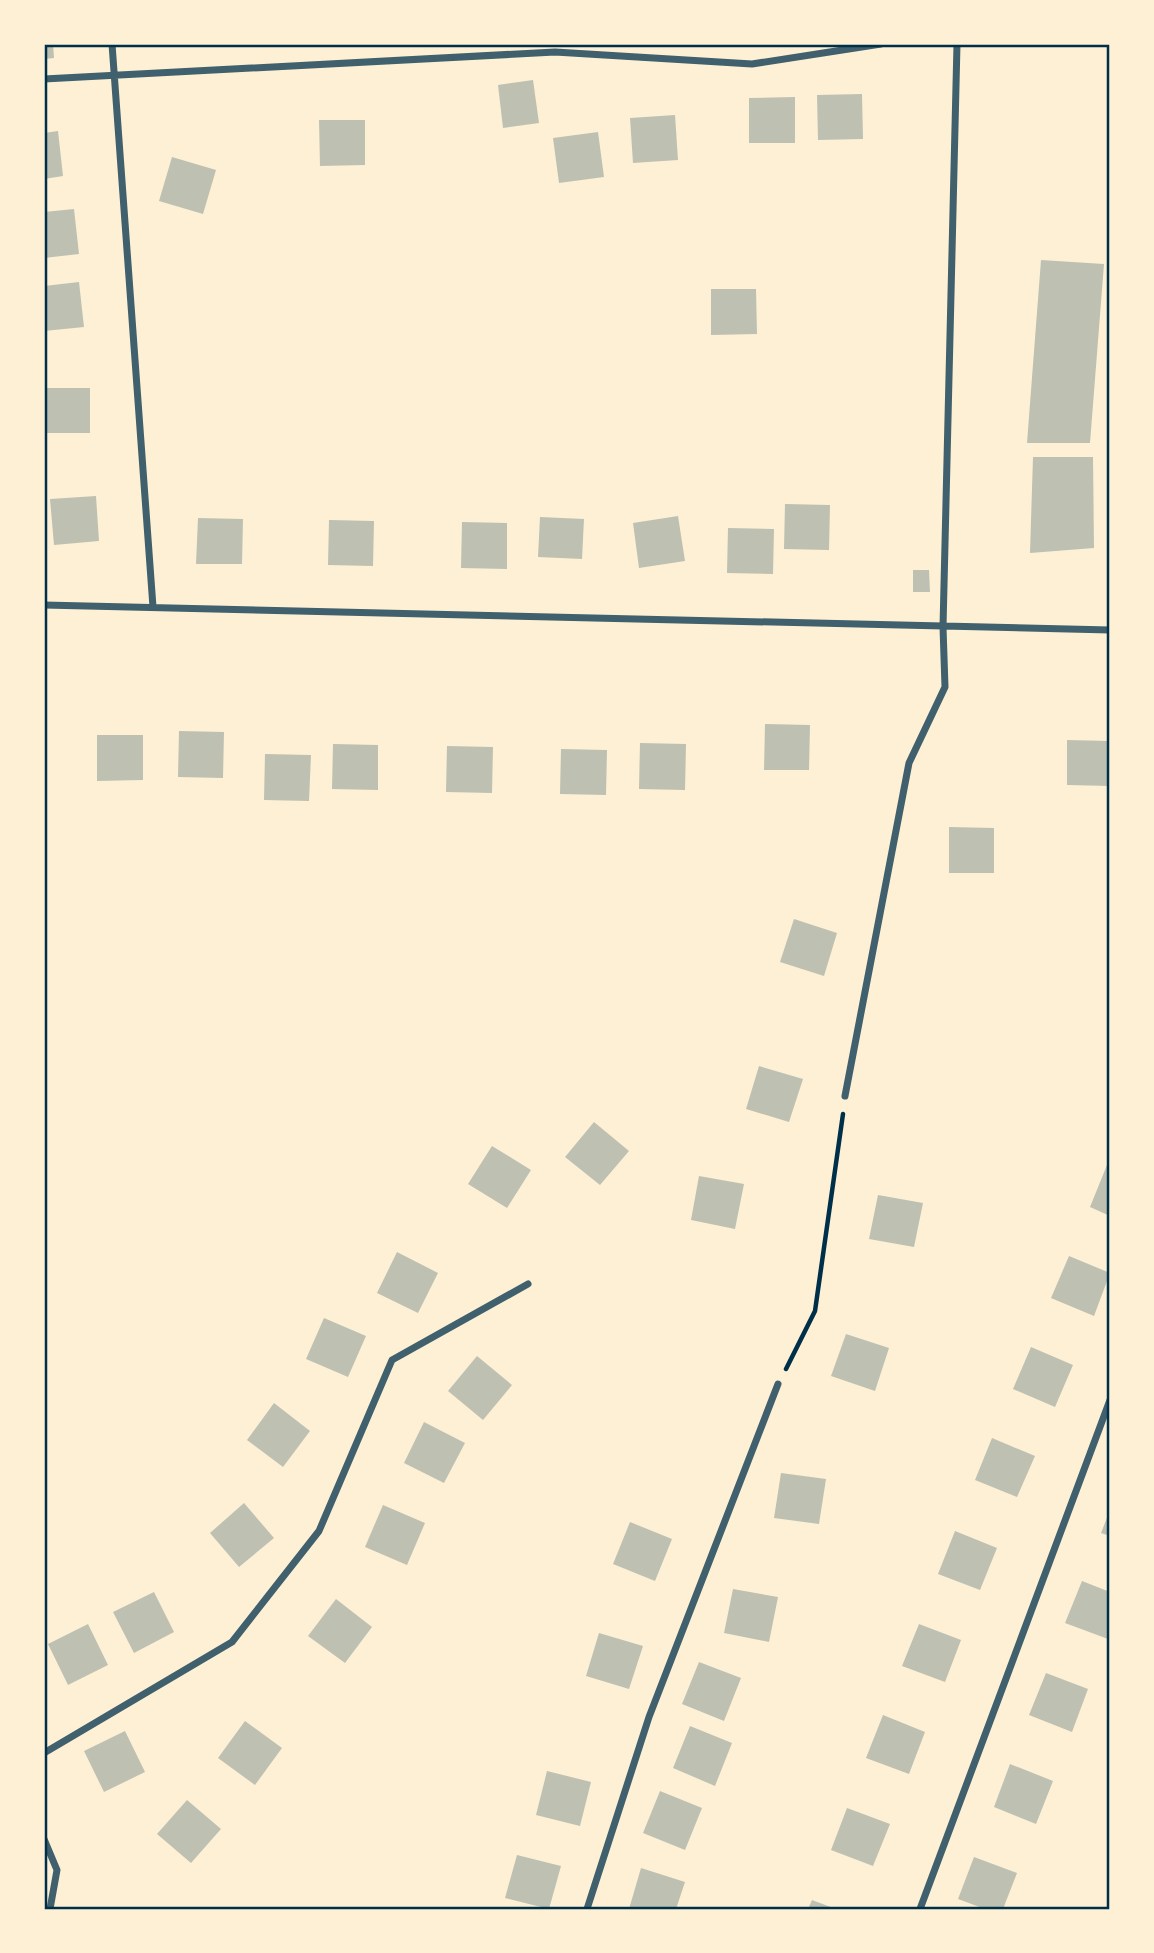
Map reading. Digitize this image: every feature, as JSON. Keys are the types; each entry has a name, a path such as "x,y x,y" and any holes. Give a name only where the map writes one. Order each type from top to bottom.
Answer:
{"street":[{"path":"112,44 153,607"},
{"path":"44,79 556,48 752,64 881,44"},
{"path":"845,1096 909,764 945,687 943,628 957,44"},
{"path":"44,606 1110,630"},
{"path":"44,1753 232,1642 319,1531 392,1360 528,1284"},
{"path":"587,1909 649,1717 778,1384"},
{"path":"920,1909 1110,1400"},
{"path":"44,1839 57,1870 50,1909"}],"path":[{"path":"778,1384 815,1311 845,1096"}],"building":[{"path":"44,44 53,44 54,58 44,59"},
{"path":"533,80 539,123 503,128 498,85"},
{"path":"862,94 863,139 818,140 817,95"},
{"path":"795,97 795,143 749,143 749,98"},
{"path":"675,115 678,160 633,163 630,118"},
{"path":"319,120 365,120 365,165 320,166"},
{"path":"58,131 63,176 44,179 44,133"},
{"path":"598,132 604,177 559,183 553,138"},
{"path":"172,157 216,170 203,214 159,201"},
{"path":"74,209 79,254 44,258 44,212"},
{"path":"1041,260 1104,264 1090,443 1027,443"},
{"path":"79,282 84,327 44,331 44,286"},
{"path":"711,289 756,289 757,334 711,335"},
{"path":"44,388 90,388 90,433 44,433"},
{"path":"1033,457 1093,457 1094,548 1030,553"},
{"path":"96,496 99,541 54,545 50,499"},
{"path":"785,504 830,505 829,550 784,549"},
{"path":"678,516 685,561 639,568 633,523"},
{"path":"540,517 584,519 582,559 538,557"},
{"path":"198,518 243,519 242,564 196,564"},
{"path":"329,520 374,521 373,566 328,565"},
{"path":"462,522 507,523 507,569 461,568"},
{"path":"728,528 774,529 773,574 727,573"},
{"path":"913,570 929,570 930,592 913,592"},
{"path":"765,724 810,725 809,770 764,770"},
{"path":"179,731 224,732 223,778 178,777"},
{"path":"97,735 143,735 143,780 97,781"},
{"path":"1067,740 1110,741 1110,786 1067,785"},
{"path":"640,743 686,744 685,790 639,789"},
{"path":"333,744 378,745 378,790 332,789"},
{"path":"447,746 493,747 492,793 446,792"},
{"path":"561,749 607,750 606,795 560,794"},
{"path":"265,754 311,755 309,801 264,800"},
{"path":"949,827 994,828 994,873 949,873"},
{"path":"794,919 837,933 824,976 780,962"},
{"path":"759,1066 803,1079 789,1122 746,1109"},
{"path":"594,1122 629,1151 600,1185 565,1157"},
{"path":"492,1146 531,1170 507,1208 468,1184"},
{"path":"1107,1165 1110,1166 1110,1216 1090,1207"},
{"path":"699,1176 744,1184 735,1229 691,1220"},
{"path":"878,1195 923,1203 914,1247 869,1239"},
{"path":"397,1252 438,1273 418,1313 377,1293"},
{"path":"1069,1256 1110,1273 1094,1316 1051,1298"},
{"path":"324,1318 366,1336 348,1377 306,1359"},
{"path":"846,1334 889,1348 875,1391 831,1376"},
{"path":"1031,1347 1073,1365 1055,1407 1013,1389"},
{"path":"477,1356 512,1385 483,1420 448,1391"},
{"path":"274,1403 310,1431 283,1467 247,1440"},
{"path":"424,1422 465,1443 444,1483 404,1463"},
{"path":"992,1438 1035,1456 1017,1497 975,1480"},
{"path":"781,1473 826,1479 819,1524 774,1518"},
{"path":"244,1503 274,1538 239,1567 210,1533"},
{"path":"383,1505 425,1523 407,1565 365,1547"},
{"path":"1110,1510 1110,1536 1101,1533"},
{"path":"630,1522 672,1539 655,1581 613,1564"},
{"path":"955,1531 997,1548 980,1590 938,1574"},
{"path":"1082,1581 1110,1592 1108,1639 1065,1623"},
{"path":"733,1589 778,1597 769,1642 724,1633"},
{"path":"154,1592 174,1632 134,1653 113,1612"},
{"path":"336,1599 372,1627 345,1663 308,1636"},
{"path":"88,1624 108,1665 68,1685 48,1644"},
{"path":"919,1624 961,1640 945,1682 902,1666"},
{"path":"599,1633 643,1646 629,1689 586,1676"},
{"path":"699,1662 741,1678 724,1721 682,1704"},
{"path":"1046,1673 1088,1689 1072,1732 1029,1715"},
{"path":"883,1715 925,1732 909,1774 866,1758"},
{"path":"245,1721 282,1748 255,1785 218,1758"},
{"path":"690,1726 732,1743 715,1786 673,1768"},
{"path":"125,1731 145,1772 104,1792 84,1751"},
{"path":"1010,1764 1053,1781 1036,1824 994,1807"},
{"path":"547,1771 591,1782 580,1826 536,1815"},
{"path":"660,1791 702,1808 685,1850 643,1833"},
{"path":"187,1800 221,1829 191,1863 157,1834"},
{"path":"847,1808 890,1824 873,1866 831,1850"},
{"path":"517,1855 561,1866 549,1909 505,1898"},
{"path":"974,1857 1017,1873 1003,1909 985,1909 958,1899"},
{"path":"641,1868 685,1882 676,1909 629,1909"},
{"path":"812,1900 836,1909 808,1909"}]}
